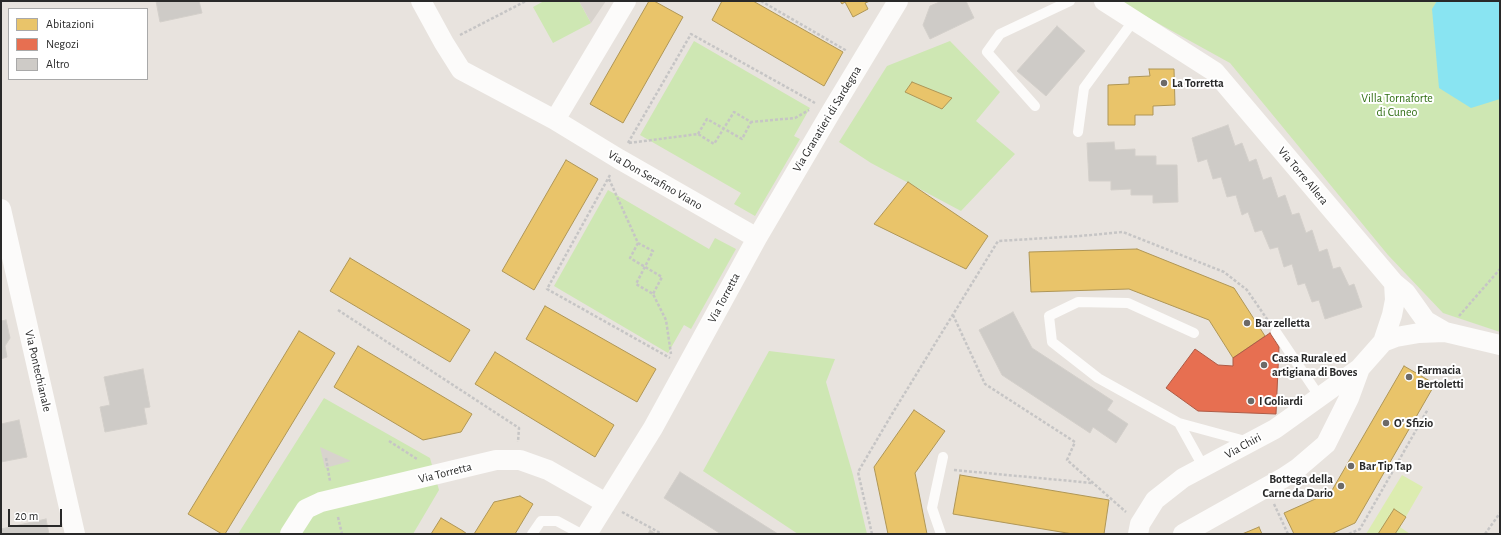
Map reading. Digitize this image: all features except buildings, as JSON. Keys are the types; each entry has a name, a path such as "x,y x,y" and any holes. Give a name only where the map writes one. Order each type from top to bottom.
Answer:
{"street":[{"name":"Via Don Serafino Viano","path":"421,1 461,70 554,120 757,238"},
{"path":"554,120 626,1"},
{"name":"Via Granatieri di Sardegna","path":"757,238 898,1"},
{"name":"Via Torre Allera","path":"1104,1 1215,72 1394,283 1406,293 1426,321 1445,332 1500,345"},
{"name":"Via Pontechianale","path":"1,209 75,534"},
{"name":"Via Torretta","path":"587,534 653,428 757,238"},
{"name":"Via Chiri","path":"1139,529 1156,500 1183,478 1275,429 1360,368 1383,342 1392,315 1395,300 1394,283"},
{"path":"1383,342 1396,337 1419,333 1445,332"},
{"name":"Via Chiri","path":"1183,534 1266,486 1283,478 1298,468 1326,444 1348,398 1360,368"},
{"name":"Via Torretta","path":"290,534 306,509 321,502 496,460 520,460 548,470 606,503"}],"lane":[{"path":"1035,106 987,52 1000,34 1070,1"},
{"path":"1078,132 1084,88 1134,20"},
{"path":"1194,333 1128,302 1078,302 1049,316 1052,342 1098,378 1179,423 1250,442"},
{"path":"1276,332 1319,396"},
{"path":"1179,423 1204,468"},
{"path":"941,534 932,508 943,457"},
{"path":"532,534 541,520 557,521 580,534"}],"path":[{"path":"444,43 526,1"},
{"path":"761,1 862,60"},
{"path":"628,143 698,134 714,144 734,112 751,122 795,118 818,105"},
{"path":"698,134 707,119 742,139 751,122"},
{"path":"609,178 638,243 654,251 636,284 654,294 666,320 672,360"},
{"path":"872,534 858,472 998,241 1123,232 1224,272 1247,290 1276,332"},
{"path":"638,243 630,258 662,277 654,294"},
{"path":"1445,332 1500,270"},
{"path":"338,310 519,428 516,460"},
{"path":"953,314 985,384 1075,442 1067,460 1093,483 1139,529"},
{"path":"1349,534 1360,529 1428,409"},
{"path":"389,441 422,462 426,477"},
{"path":"941,468 1093,483"},
{"path":"1266,486 1288,534"},
{"path":"606,503 662,534"},
{"path":"1485,534 1500,513"}],"green space":[{"path":"544,1 579,1 591,23 553,43 533,7"},
{"name":"Villa Tornaforte di Cuneo","path":"1122,1 1500,1 1500,332 1443,313 1388,255 1230,63 1134,10"},
{"path":"694,41 810,108 794,136 800,139 755,216 734,204 741,193 640,135"},
{"path":"950,41 1000,92 976,121 1015,154 961,211 871,163 839,142 887,66"},
{"path":"608,190 709,249 715,238 736,249 691,329 684,325 668,353 554,286"},
{"path":"769,351 835,359 826,382 853,475 867,534 798,534 703,471"},
{"path":"324,398 430,458 439,490 413,534 238,534"},
{"path":"1402,475 1423,487 1400,527 1410,534 1366,534"}],"shaded area":[{"path":"579,1 606,1 591,23"},
{"path":"320,447 351,461 325,468"}],"water":[{"path":"1437,1 1500,1 1500,99 1471,108 1439,88 1432,9"}],"place":[{"name":"La Torretta","path":"1164,83"},
{"name":"Bar zelletta","path":"1247,323"},
{"name":"Cassa Rurale ed artigiana di Boves","path":"1264,365"},
{"name":"Farmacia Bertoletti","path":"1409,377"},
{"name":"I Goliardi","path":"1251,401"},
{"name":"O' Sfizio","path":"1386,423"},
{"name":"Bar Tip Tap","path":"1351,466"},
{"name":"Bottega della Carne da Dario","path":"1341,486"}]}
